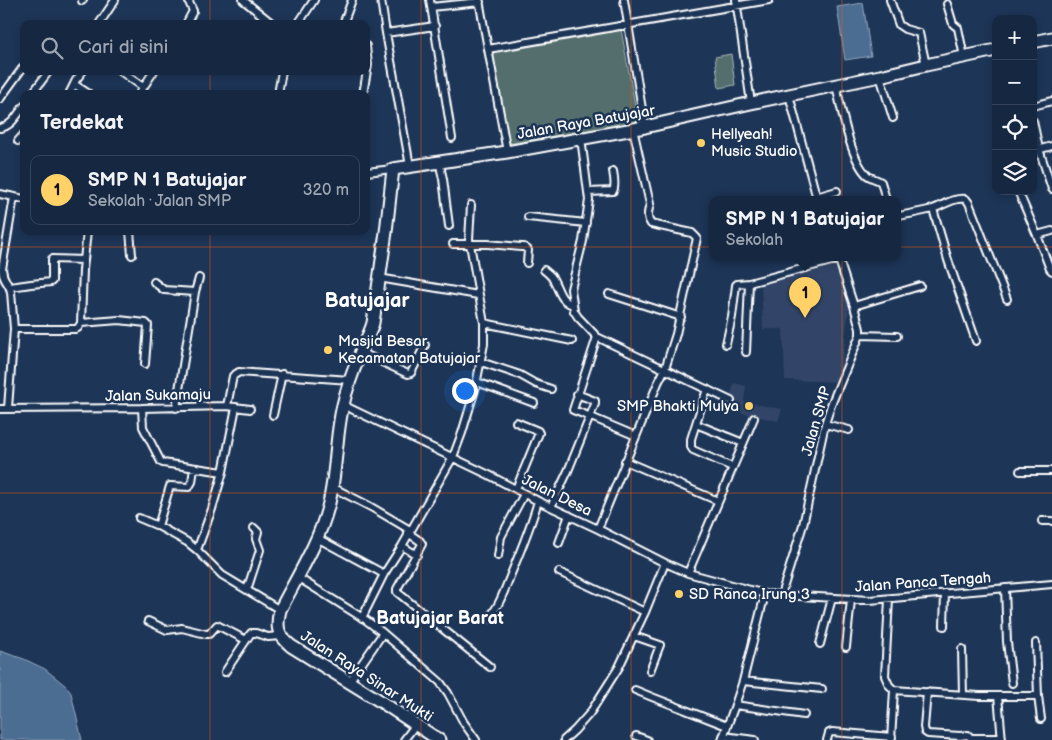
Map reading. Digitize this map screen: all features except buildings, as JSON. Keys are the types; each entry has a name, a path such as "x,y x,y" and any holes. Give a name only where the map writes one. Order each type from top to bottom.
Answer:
{"highway":[{"path":"1037,41 1052,38"},
{"name":"Jalan Raya Batujajar","path":"393,169 646,128 751,103 992,51"},
{"path":"350,380 373,323 393,169"},
{"name":"Jalan Raya Sinar Mukti","path":"350,380 339,422 332,487 327,511 317,538 280,610 278,630 280,636 292,646 416,724 438,740"}],"street":[{"path":"188,0 193,11 188,20"},
{"path":"301,20 314,0"},
{"path":"344,20 352,0"},
{"path":"381,0 410,166"},
{"path":"624,0 646,128"},
{"path":"488,49 628,24 736,2 770,0"},
{"path":"890,0 899,25 919,33 926,65"},
{"path":"101,20 113,1"},
{"path":"247,1 268,20"},
{"path":"452,138 431,4 480,1 506,152"},
{"path":"736,2 751,103"},
{"path":"947,4 953,24 958,28 964,57"},
{"path":"386,33 435,26"},
{"path":"0,99 20,72"},
{"path":"35,90 46,75"},
{"path":"71,90 80,75"},
{"path":"126,75 143,87"},
{"path":"142,90 151,75"},
{"path":"279,90 281,75"},
{"path":"364,90 366,75"},
{"path":"880,76 893,118"},
{"path":"74,84 83,90"},
{"path":"836,85 843,118 855,156 868,176 881,182 885,196"},
{"path":"789,95 816,196"},
{"path":"1037,105 1052,101"},
{"path":"0,128 11,124 20,112"},
{"path":"598,528 665,369 681,317 697,238 692,233 651,224 648,220 647,215 650,204 634,129"},
{"path":"582,138 589,200 583,241 572,289 574,311 597,337 731,401"},
{"path":"1037,150 1052,146"},
{"path":"1037,152 1052,189"},
{"path":"439,161 449,226"},
{"path":"370,172 393,169"},
{"path":"588,192 613,191 615,185 613,171"},
{"path":"823,196 837,191"},
{"path":"0,194 20,198"},
{"path":"1020,195 1052,271"},
{"path":"8,408 14,329 10,287 3,278 2,269 14,197"},
{"path":"901,215 933,209 956,199 966,199 1007,300"},
{"path":"362,618 384,574 453,457 477,382 484,344 484,323 469,236 471,205"},
{"path":"933,209 976,341"},
{"path":"528,217 586,222"},
{"path":"1037,235 1052,231"},
{"path":"14,329 78,328 81,323 87,235"},
{"path":"130,235 132,255"},
{"path":"454,244 488,244 524,248 528,250 527,263"},
{"path":"10,287 52,282 52,259 84,260"},
{"path":"726,344 736,285 827,261"},
{"path":"839,261 854,306 860,335 896,336"},
{"path":"544,270 555,281 562,298 573,306"},
{"path":"176,408 199,278"},
{"path":"379,278 478,295"},
{"path":"154,282 164,290 195,292"},
{"path":"746,352 748,283"},
{"path":"854,306 920,286"},
{"path":"609,294 681,317"},
{"path":"81,323 119,320 146,323 148,325 145,364"},
{"path":"484,323 572,341"},
{"name":"Jalan SMP","path":"781,595 803,525 825,424 860,335"},
{"path":"597,337 572,410 636,436"},
{"path":"360,352 408,374 412,373 425,345"},
{"path":"481,362 520,375 536,384 551,389"},
{"name":"Jalan Sukamaju","path":"0,409 227,406 233,376 239,372 350,380"},
{"path":"273,415 282,374"},
{"path":"477,382 534,403"},
{"path":"707,390 691,439 691,447 693,450 732,467"},
{"path":"551,507 596,404 595,401 577,394"},
{"name":"Jalan Desa","path":"343,405 453,457 569,516 598,528 665,563 688,573 765,594"},
{"path":"227,406 250,409"},
{"path":"197,550 223,472 236,407"},
{"path":"142,408 143,427 161,462 223,472"},
{"path":"688,573 754,418"},
{"path":"516,422 539,433 516,489"},
{"path":"696,424 743,443"},
{"path":"825,424 849,430"},
{"path":"626,461 718,501"},
{"path":"158,526 170,486 189,487 192,482 194,468"},
{"path":"1020,471 1052,471"},
{"path":"332,487 371,507 422,542 397,592 490,667"},
{"path":"498,556 501,537 524,494"},
{"path":"488,619 506,586 526,538 538,501"},
{"path":"559,543 569,516"},
{"path":"139,518 187,542 222,575 280,610"},
{"path":"1042,521 1052,521"},
{"path":"247,590 260,550 256,540 258,533 254,528"},
{"path":"317,538 384,574"},
{"path":"402,546 416,555"},
{"path":"564,740 590,713 620,667 665,563"},
{"path":"559,572 645,612"},
{"path":"297,577 384,633 440,682 448,692 464,723 476,740"},
{"name":"Jalan Panca Tengah","path":"765,594 851,600 890,599 1052,584"},
{"path":"1004,588 1007,642 1012,683"},
{"path":"944,593 944,626"},
{"path":"755,740 723,738 743,681 765,594"},
{"path":"820,644 832,598"},
{"path":"890,599 885,676 888,685 894,690 963,695 1038,696"},
{"path":"846,647 851,600"},
{"path":"148,621 167,630 182,628 206,634 209,634 217,625 246,640"},
{"path":"225,672 250,634 254,632 268,637 280,636"},
{"path":"350,682 384,633"},
{"path":"634,636 660,645 650,671"},
{"path":"1036,643 1041,719"},
{"path":"962,649 963,695"},
{"path":"743,681 822,689"},
{"path":"634,690 727,726"},
{"path":"827,740 829,733 832,732 891,738 894,690"},
{"path":"927,692 925,732 928,734 968,735 971,738 1002,739 998,696"},
{"path":"735,706 804,715"},
{"path":"404,740 416,724"},
{"path":"636,736 646,740"}],"shaded area":[{"path":"863,3 871,56 845,60 837,7"},
{"path":"838,262 849,308 840,382 785,380 783,329 763,329 761,283"},
{"name":"SMP Bhakti Mulya","path":"734,383 746,386 744,402 782,409 778,421 737,412 731,394"},
{"path":"0,651 45,669 66,686 71,693 82,740 0,740"}],"green space":[{"path":"621,29 638,122 507,144 491,51"},
{"path":"731,54 735,85 719,88 715,57"}],"place":[{"name":"Hellyeah! Music Studio","path":"701,143"},
{"name":"SMP N 1 Batujajar","path":"805,318"},
{"name":"Masjid Besar Kecamatan Batujajar","path":"328,350"},
{"name":"SMP Bhakti Mulya","path":"749,406"},
{"name":"SD Ranca Irung 3","path":"679,594"}],"district":[{"name":"Batujajar","path":"367,300"},
{"name":"Batujajar Barat","path":"440,618"}]}
